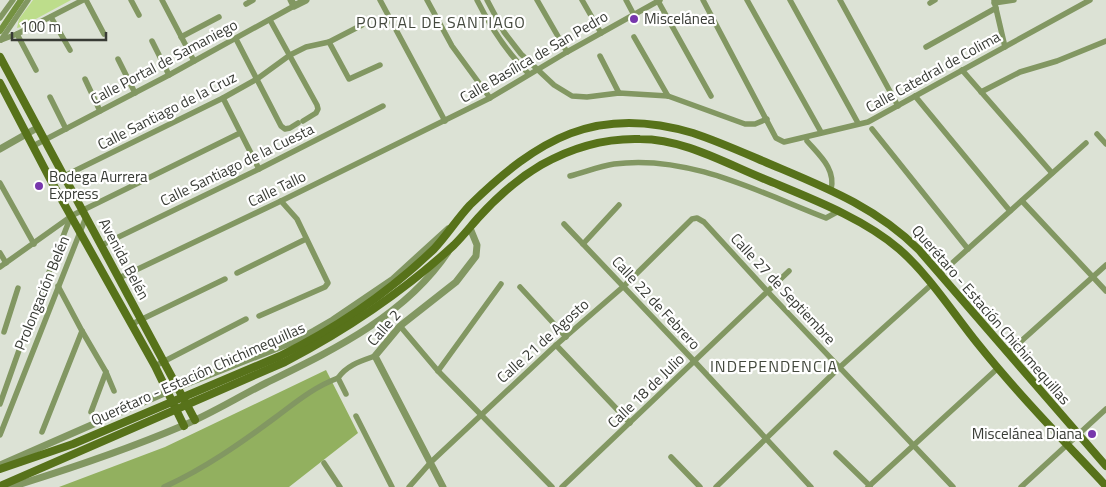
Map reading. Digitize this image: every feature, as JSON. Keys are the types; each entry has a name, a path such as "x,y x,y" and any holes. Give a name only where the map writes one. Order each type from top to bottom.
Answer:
{"main road":[{"name":"Avenida Belén","path":"0,57 195,420"},
{"name":"Avenida Belén","path":"0,83 52,182 155,366 184,426"},
{"name":"Querétaro - Estación Chichimequillas","path":"195,396 312,340 346,319 399,281 442,240 457,220 492,186 537,150 576,131 611,123 640,122 657,124 714,140 864,206 903,233 1106,466"},
{"name":"Querétaro - Estación Chichimequillas","path":"0,467 73,444 284,362 377,308 453,246 502,195 540,166 576,149 603,142 631,139 661,140 694,149 802,195 869,227 887,239 918,268 998,368 1106,486"},
{"name":"Querétaro - Estación Chichimequillas","path":"0,486 166,408"}],"street":[{"path":"0,18 13,0"},
{"path":"0,41 28,0"},
{"path":"0,41 18,34 85,0 104,34"},
{"path":"130,0 139,15"},
{"path":"246,4 253,0"},
{"name":"Calle Portal de Samaniego","path":"33,146 236,39 270,20 293,3 306,0"},
{"path":"380,0 445,121"},
{"path":"427,0 452,46 490,98"},
{"path":"477,0 495,34 513,59 529,74"},
{"path":"488,0 504,32 521,54 554,85 572,96 620,93 668,96 745,124 755,124 767,118 703,0"},
{"path":"537,0 567,52"},
{"path":"582,0 601,33"},
{"path":"626,0 634,15"},
{"path":"747,0 821,132"},
{"path":"790,0 858,123"},
{"path":"840,0 898,106"},
{"path":"926,47 994,4 1014,0"},
{"name":"Calle Catedral de Colima","path":"767,118 780,141 784,142 868,122 1090,0"},
{"path":"164,1 194,61"},
{"path":"659,1 711,96"},
{"name":"Calle Basílica de San Pedro","path":"445,121 490,98 537,69 659,1"},
{"path":"994,4 1005,47"},
{"path":"51,17 70,50"},
{"path":"181,37 219,17"},
{"path":"236,39 282,126 285,129 290,128 316,113 318,109 270,20"},
{"name":"Calle Santiago de la Cruz","path":"52,182 223,98 257,79 290,55 306,47 330,42 362,26"},
{"path":"18,34 36,70"},
{"path":"634,37 668,96"},
{"path":"152,41 170,75"},
{"path":"981,92 1020,72 1057,61 1106,41"},
{"path":"330,42 349,79 380,65"},
{"path":"600,56 620,93"},
{"path":"118,59 136,93"},
{"path":"962,70 1052,173"},
{"path":"84,79 100,111"},
{"path":"915,96 1010,211"},
{"path":"50,97 66,129"},
{"path":"223,98 260,170"},
{"name":"Calle Santiago de la Cuesta","path":"102,245 260,170 383,106"},
{"name":"Calle Tallo","path":"119,278 445,121"},
{"path":"0,150 37,128"},
{"path":"872,129 968,249"},
{"path":"0,253 3,266 71,216 84,214 240,133"},
{"path":"1097,134 1106,144"},
{"path":"807,141 826,163 831,172 831,190"},
{"path":"940,274 1086,143"},
{"path":"570,176 613,164 672,164 718,175 826,218 837,212"},
{"path":"0,183 34,244"},
{"path":"1022,200 1106,291"},
{"path":"259,316 328,283 297,219 281,201"},
{"path":"583,244 619,206"},
{"name":"Prolongación Belén","path":"0,435 80,233 84,214"},
{"name":"Prolongación Belén","path":"0,404 71,216"},
{"name":"Calle 21 de Agosto","path":"409,487 431,462 556,345 624,286 692,219 697,218"},
{"name":"Calle 27 de Septiembre","path":"697,218 704,222 953,487"},
{"path":"0,467 178,387 294,341 333,320 392,280 457,220"},
{"name":"Calle 22 de Febrero","path":"564,224 811,487"},
{"name":"Calle 2","path":"443,487 375,356 400,326 456,282 476,256 477,245 470,228"},
{"path":"237,273 306,239"},
{"path":"11,487 103,458 184,426 336,347 402,304 437,269 453,246"},
{"path":"1008,353 1106,265"},
{"name":"Calle 18 de Julio","path":"562,487 789,271"},
{"path":"132,324 225,279"},
{"path":"438,371 501,284"},
{"path":"716,487 840,367 931,285"},
{"path":"58,286 106,372 114,391"},
{"path":"520,286 566,337"},
{"path":"0,326 4,332 18,288"},
{"path":"155,366 246,319"},
{"path":"400,326 438,371 552,487"},
{"path":"42,432 82,331"},
{"path":"556,345 630,423"},
{"path":"164,487 195,472 300,398 327,382 338,378 354,364 375,356"},
{"path":"836,453 869,486 998,368"},
{"path":"91,412 106,372"},
{"path":"338,378 346,394"},
{"path":"1020,487 1106,409"},
{"path":"356,416 392,487"},
{"path":"671,457 700,487"},
{"path":"324,464 340,487"}],"green space":[{"path":"33,0 71,0 17,28 19,19"},
{"path":"326,370 358,433 289,487 59,487 165,447"}],"waterway":[{"path":"0,31 21,0"}],"place":[{"name":"Miscelánea","path":"634,19"},
{"name":"Bodega Aurrera Express","path":"39,186"},
{"name":"Miscelánea Diana","path":"1092,434"}],"district":[{"name":"PORTAL DE SANTIAGO","path":"441,22"},
{"name":"INDEPENDENCIA","path":"774,366"}]}
